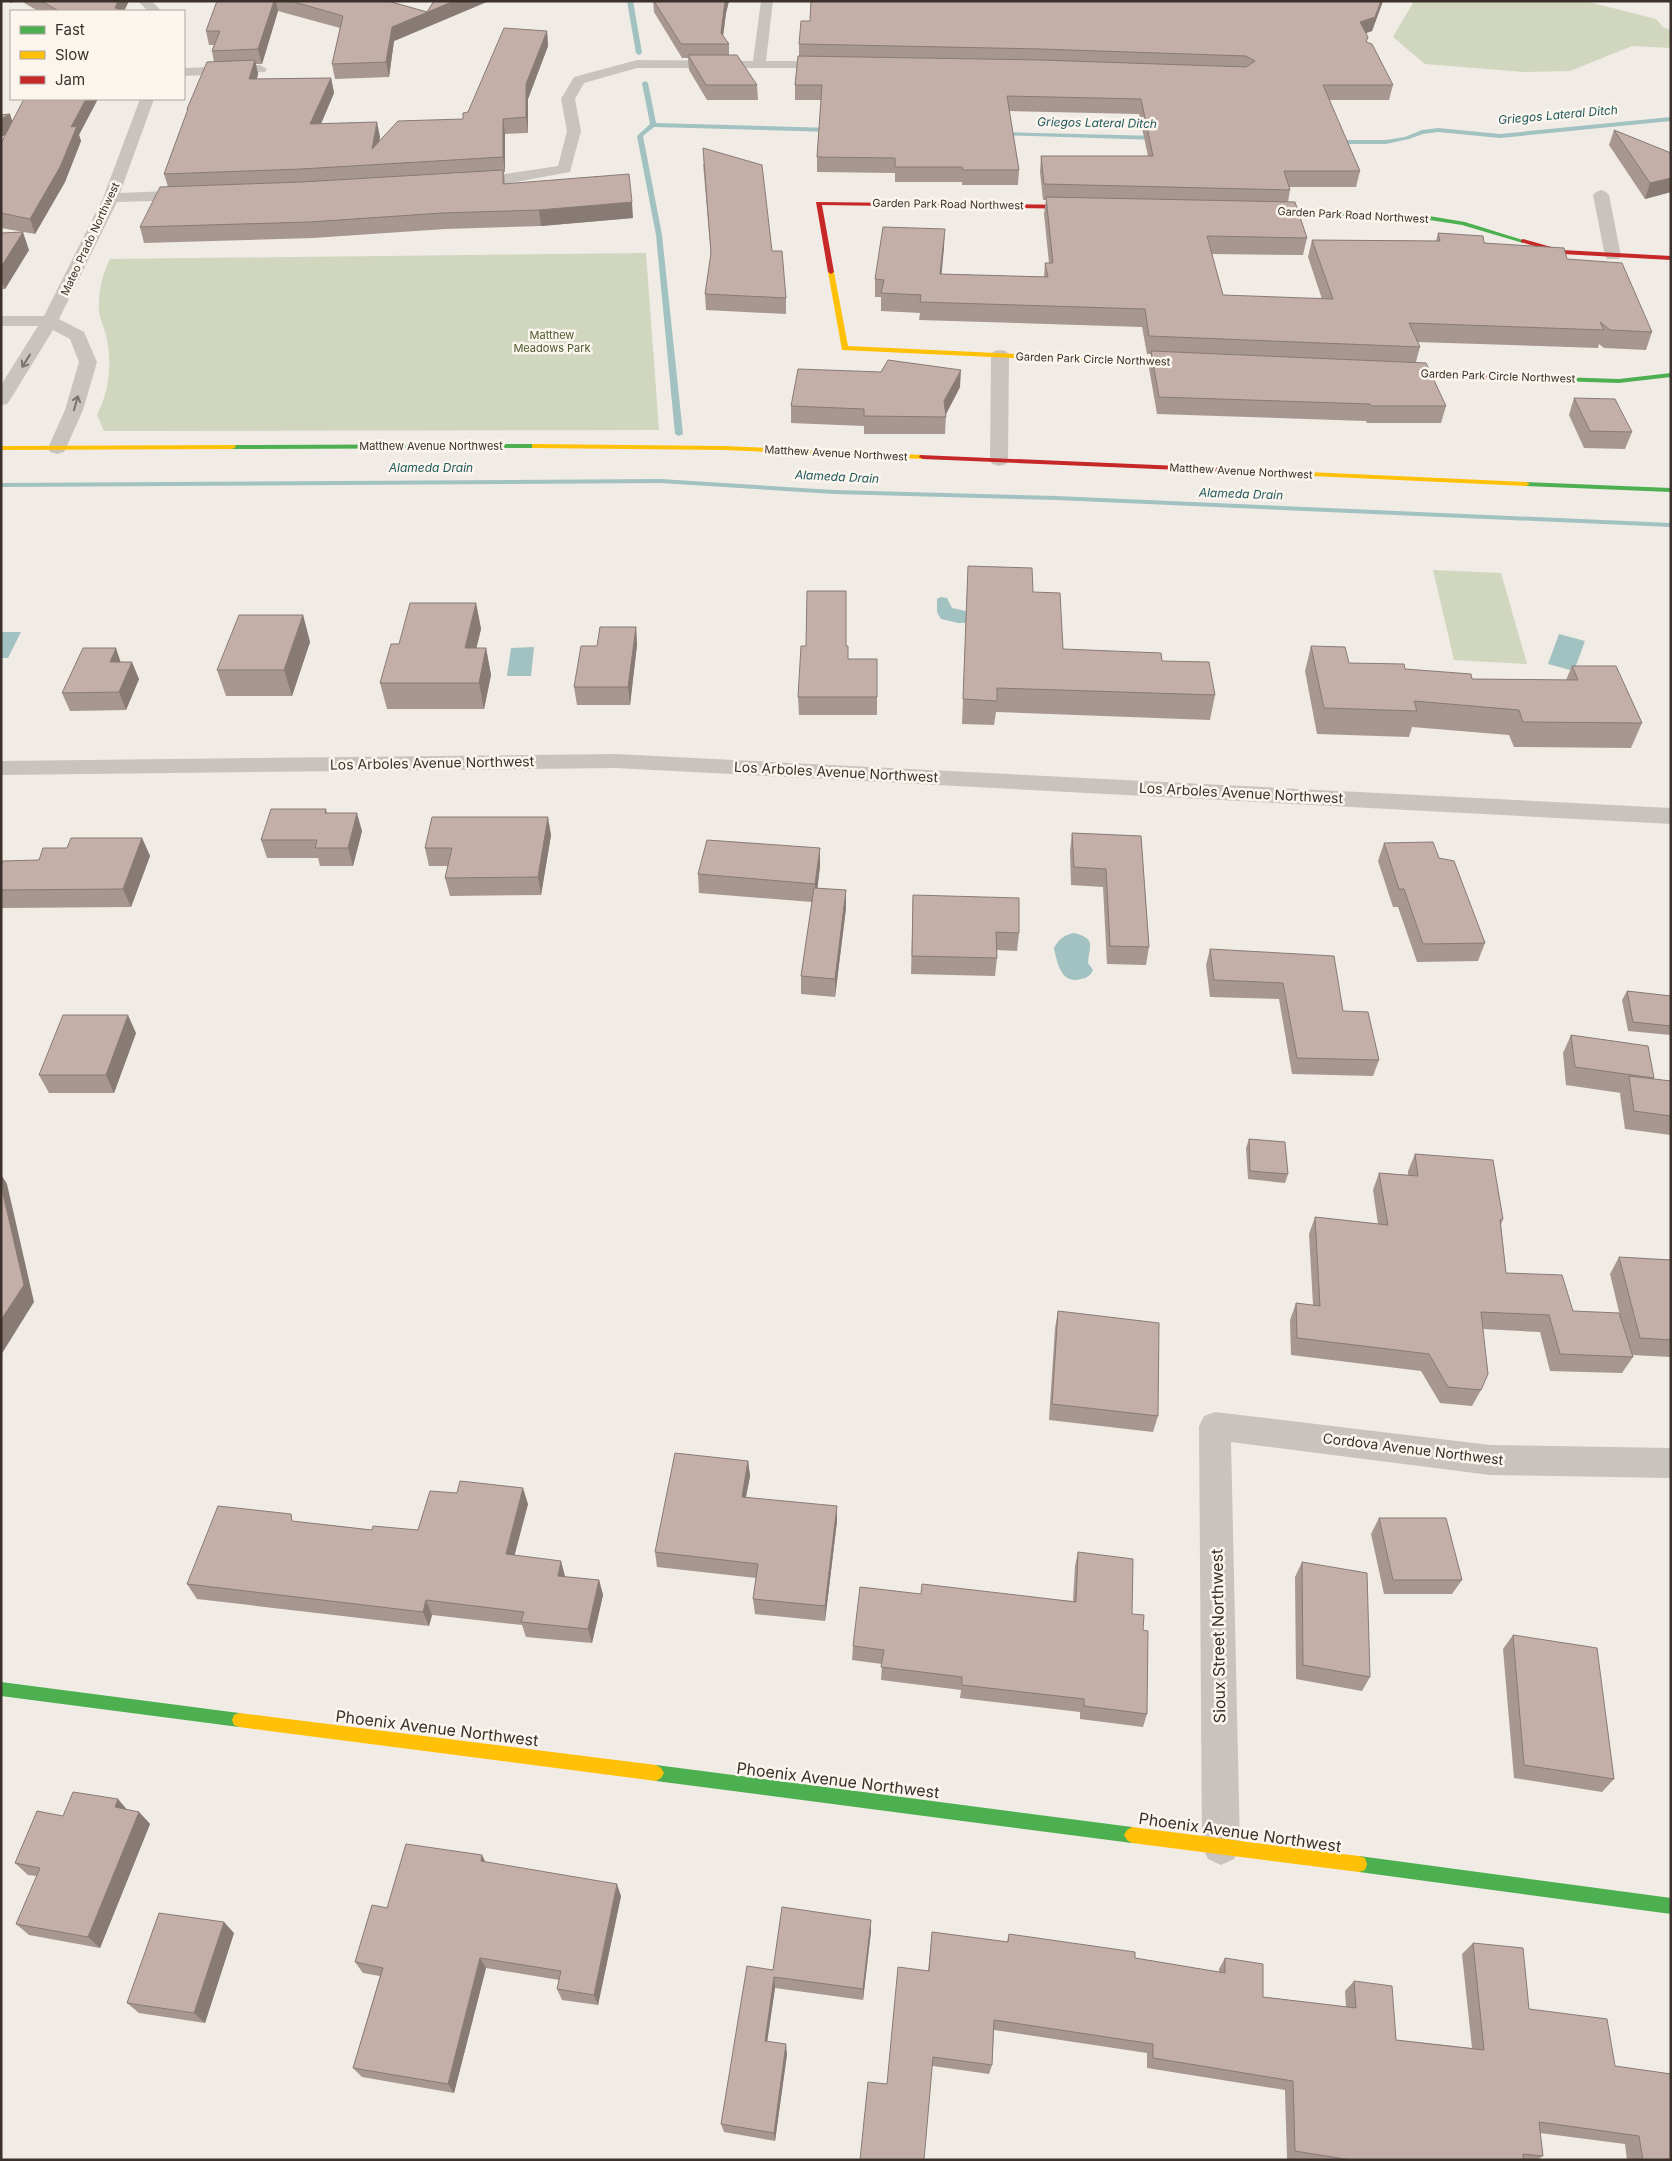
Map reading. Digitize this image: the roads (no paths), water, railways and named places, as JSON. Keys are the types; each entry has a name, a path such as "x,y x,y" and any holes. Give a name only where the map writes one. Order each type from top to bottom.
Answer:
{"street":[{"path":"144,1 154,10"},
{"path":"759,64 767,1"},
{"path":"457,182 505,179 566,169 574,131 568,99 580,80 637,64 846,65"},
{"path":"185,72 260,69"},
{"name":"Mateo Prado Northwest","path":"1,400 50,321 112,198 147,100"},
{"path":"112,198 208,194"},
{"path":"1601,195 1613,256"},
{"name":"Garden Park Road Northwest","path":"851,202 1090,207"},
{"name":"Garden Park Circle Northwest","path":"851,202 818,203 845,348 1197,364"},
{"name":"Garden Park Road Northwest","path":"1249,211 1422,217 1463,223 1562,252 1671,258"},
{"path":"1,321 50,321 78,336 88,362 74,410 58,448"},
{"path":"999,460 1000,355"},
{"name":"Garden Park Circle Northwest","path":"1385,372 1619,381 1671,375"},
{"name":"Matthew Avenue Northwest","path":"1,448 653,446 1671,490"},
{"name":"Los Arboles Avenue Northwest","path":"1,768 616,761 1671,816"},
{"name":"Cordova Avenue Northwest","path":"1215,1426 1490,1460 1671,1463"},
{"name":"Sioux Street Northwest","path":"1215,1426 1221,1846"},
{"name":"Phoenix Avenue Northwest","path":"1,1689 1221,1846 1671,1906"}],"water":[{"path":"941,597 947,598 952,608 970,612 969,623 958,623 941,619 937,612 937,599"},
{"path":"1,632 21,632 8,658 1,658"},
{"path":"1559,634 1585,641 1574,671 1548,664"},
{"path":"534,647 531,676 507,676 511,648"},
{"path":"1074,933 1089,940 1088,963 1093,970 1087,977 1074,980 1064,976 1054,948 1062,938"}],"waterway":[{"name":"Griegos Lateral Ditch","path":"630,1 639,53"},
{"name":"Griegos Lateral Ditch","path":"645,83 653,125 833,130"},
{"name":"Griegos Lateral Ditch","path":"1334,142 1386,142 1407,138 1422,132 1438,130 1500,136 1671,119"},
{"path":"652,125 640,136 659,235 679,434"},
{"name":"Griegos Lateral Ditch","path":"999,134 1158,138"},
{"name":"Alameda Drain","path":"1,485 660,481 834,492 1056,498 1671,525"}],"park label":[{"name":"Matthew Meadows Park","path":"552,341"}]}
